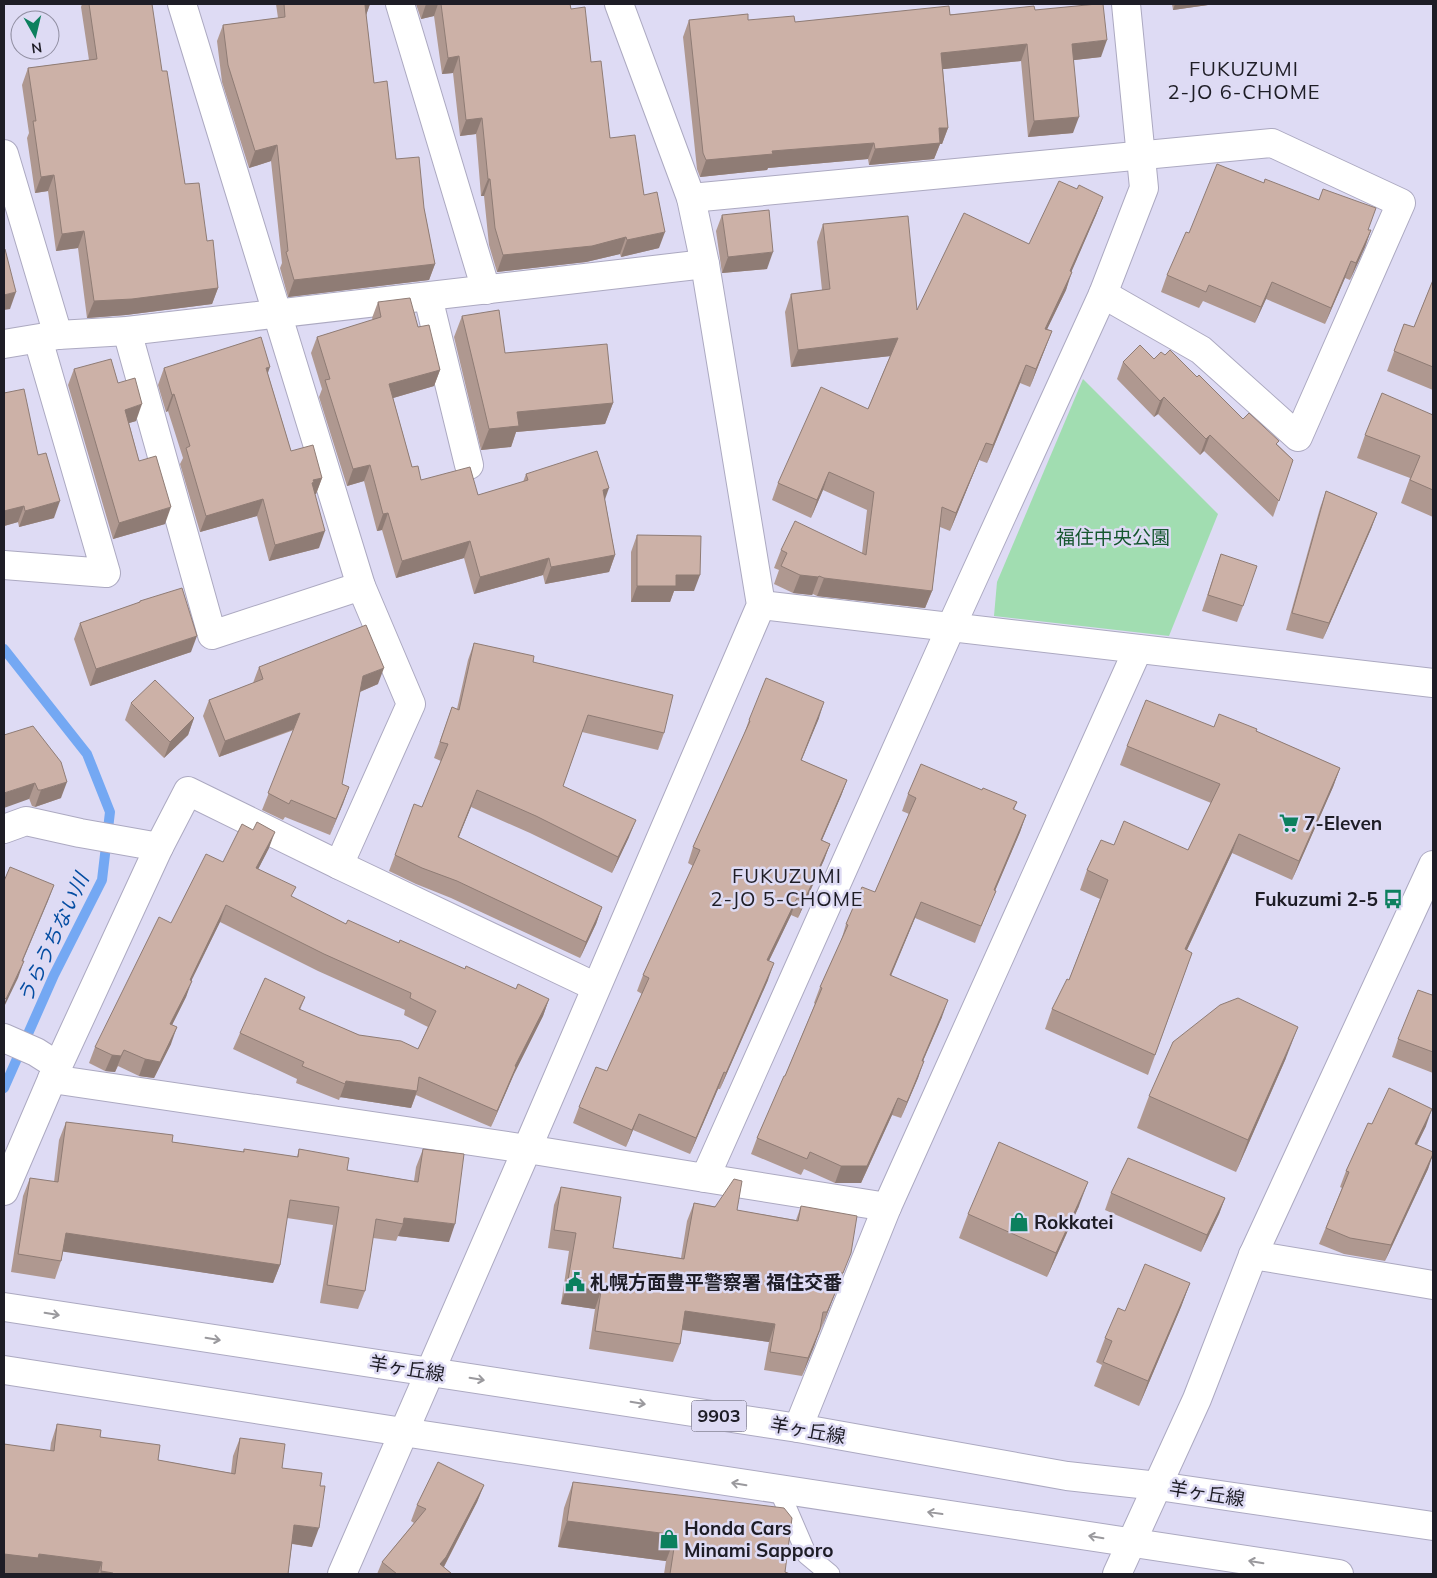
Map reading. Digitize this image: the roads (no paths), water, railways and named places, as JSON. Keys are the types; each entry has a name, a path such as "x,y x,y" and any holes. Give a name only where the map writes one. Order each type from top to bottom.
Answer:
{"street":[{"path":"182,4 362,586 411,704 339,865"},
{"path":"400,4 486,290"},
{"path":"342,1574 431,1372 761,605 705,264 691,198 619,4"},
{"path":"705,1178 951,627 1103,294 1144,188 1126,4"},
{"path":"691,198 1272,143 1401,203 1298,437 1201,350 1103,294"},
{"path":"4,154 106,573 4,565"},
{"path":"4,344 48,337 126,331 705,264"},
{"path":"428,297 469,465"},
{"path":"126,331 212,635 362,586"},
{"path":"761,605 1433,683"},
{"path":"798,1428 887,1207 1138,649"},
{"path":"4,1191 49,1066 188,791 596,987"},
{"path":"4,829 26,821 159,847"},
{"path":"1117,1574 1197,1399 1253,1254 1433,865"},
{"path":"4,1038 49,1066 527,1149 887,1207"},
{"path":"1253,1254 1433,1285"},
{"name":"羊ヶ丘線","path":"4,1307 798,1428 1067,1476 1158,1486 1433,1526"},
{"path":"4,1370 779,1490 1339,1574"}],"lane":[{"path":"779,1490 807,1555 830,1574"}],"waterway":[{"name":"うらうちない川","path":"4,649 87,754 110,812 102,880 54,975 4,1088"}],"place":[{"name":"7-Eleven","path":"1289,823"},
{"name":"Fukuzumi 2-5","path":"1393,899"},
{"name":"Rokkatei","path":"1019,1222"},
{"name":"札幌方面豊平警察署 福住交番","path":"575,1282"},
{"name":"Honda Cars Minami Sapporo","path":"669,1539"}],"district":[{"name":"FUKUZUMI 2-JO 6-CHOME","path":"1244,80"},
{"name":"FUKUZUMI 2-JO 5-CHOME","path":"787,888"}],"park label":[{"name":"福住中央公園","path":"1113,537"}]}
